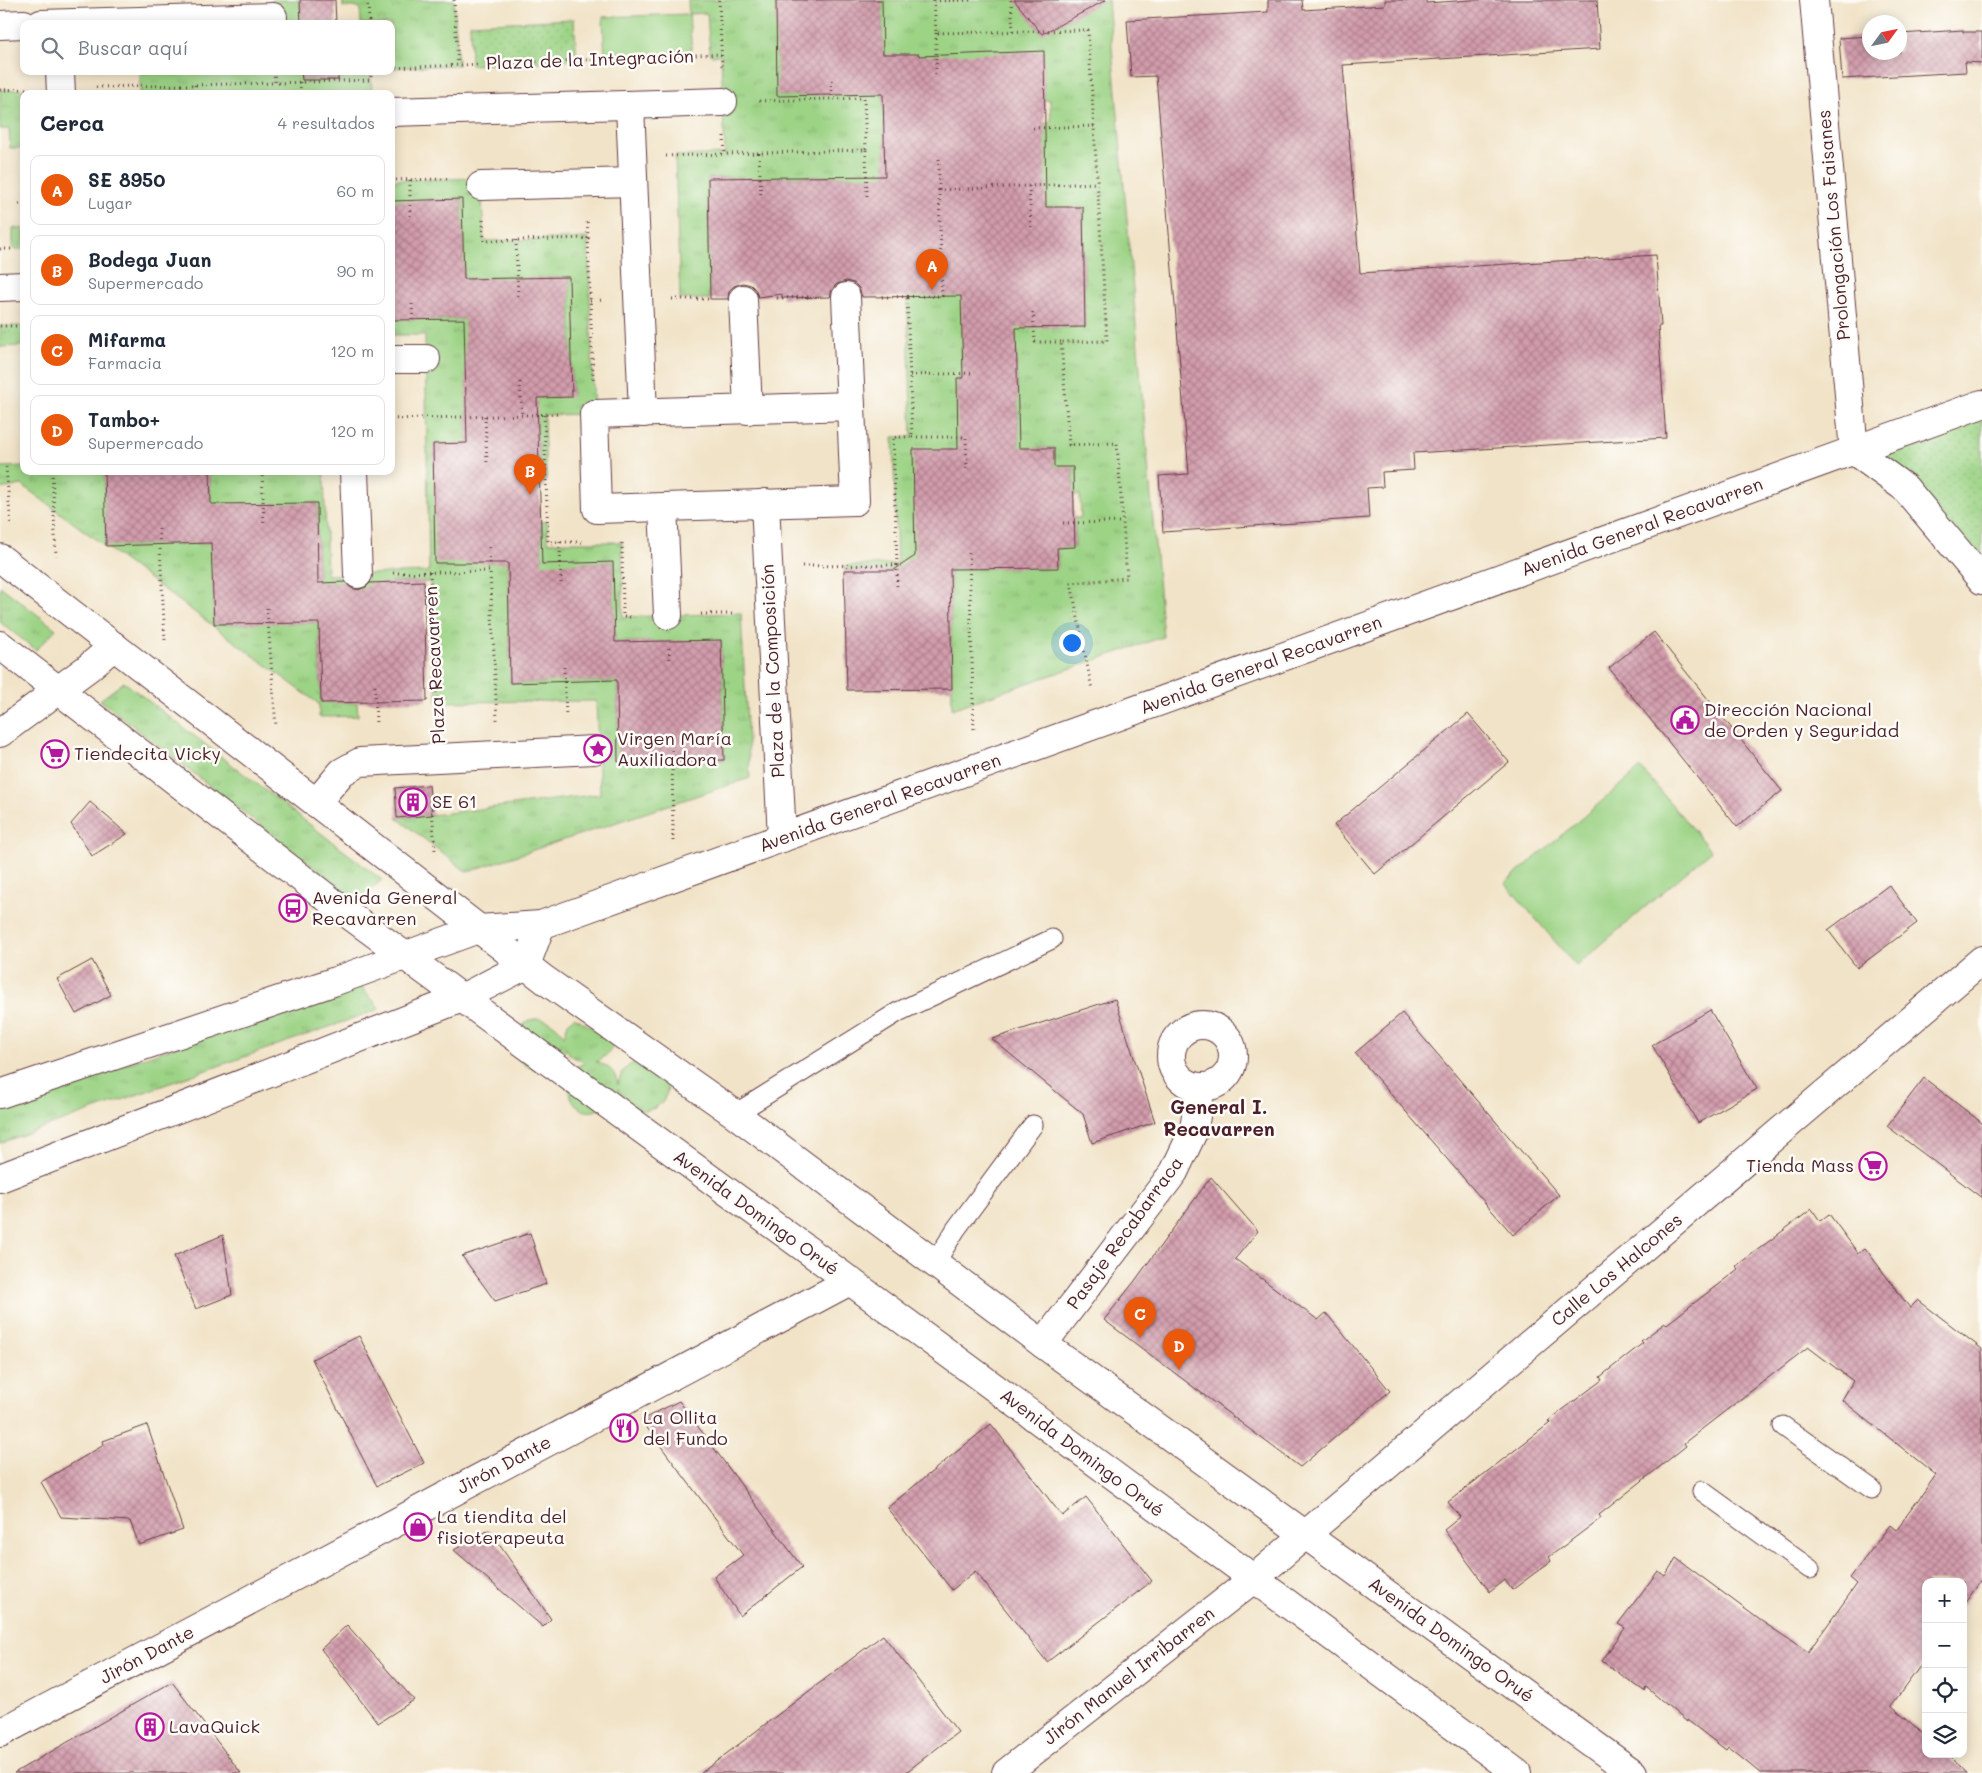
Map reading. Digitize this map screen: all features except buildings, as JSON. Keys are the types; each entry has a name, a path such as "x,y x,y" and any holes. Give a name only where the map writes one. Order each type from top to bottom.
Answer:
{"street":[{"name":"Prolongación Los Faisanes","path":"1814,0 1854,451"},
{"path":"166,20 273,17"},
{"path":"0,25 20,24"},
{"path":"395,112 723,102"},
{"path":"630,105 644,413"},
{"path":"481,186 586,183 632,169"},
{"path":"0,287 20,286"},
{"path":"846,297 851,406 855,501 597,509 594,414 851,406"},
{"path":"743,299 748,410"},
{"path":"395,359 426,359"},
{"name":"Avenida General Recavarren","path":"0,1094 406,956 478,928 541,925 1982,404"},
{"path":"1854,451 1905,488 1982,580"},
{"path":"354,475 358,574"},
{"name":"Plaza de la Composición","path":"765,503 782,838"},
{"path":"663,507 668,615"},
{"name":"Avenida Domingo Orué","path":"7,563 526,965 735,1114 1043,1344 1634,1773"},
{"name":"Avenida Domingo Orué","path":"0,645 344,911 1517,1773"},
{"path":"0,733 59,690 114,646"},
{"name":"Plaza Recavarren","path":"316,803 342,772 360,762 580,751"},
{"path":"0,1178 462,998 526,965 541,925"},
{"name":"Calle Los Halcones","path":"1252,1580 1982,961"},
{"name":"Pasaje Recabarraca","path":"1043,1344 1174,1172 1194,1130 1200,1087"},
{"name":"Jirón Dante","path":"0,1734 850,1281"},
{"name":"Jirón Manuel Irribarren","path":"1006,1773 1252,1580"}],"lane":[{"path":"735,1114 898,1012 1052,939"},
{"path":"935,1262 956,1230 1033,1125"},
{"path":"1783,1426 1872,1489"},
{"path":"1702,1491 1810,1568"}],"path":[{"path":"368,0 369,20"},
{"path":"454,0 458,66"},
{"name":"Plaza de la Integración","path":"395,68 721,54 719,0"},
{"path":"936,75 934,1 972,0"},
{"path":"1011,0 1013,31"},
{"path":"936,33 1088,30 1107,341 1035,342 1033,312"},
{"path":"274,75 275,83"},
{"path":"0,90 61,84 195,85 371,80"},
{"path":"831,80 832,99"},
{"path":"300,82 300,90"},
{"path":"195,85 195,90"},
{"path":"725,154 723,102 864,98 868,196"},
{"path":"1033,128 1094,126"},
{"path":"632,169 725,154 866,150"},
{"path":"759,153 761,197"},
{"path":"908,296 942,296 939,159"},
{"path":"410,180 410,220"},
{"path":"586,183 594,414"},
{"path":"939,190 1097,183"},
{"path":"481,186 484,241 588,238"},
{"path":"1029,186 1031,228"},
{"path":"516,240 518,298"},
{"path":"0,326 20,326"},
{"path":"1061,342 1069,445 1117,443 1127,578 1071,583 1086,663"},
{"path":"910,375 974,373"},
{"path":"395,419 522,415 520,382"},
{"path":"485,416 487,463"},
{"path":"912,437 966,437 967,469"},
{"path":"6,467 7,563"},
{"path":"52,475 57,602"},
{"path":"262,475 264,524"},
{"path":"1063,523 1122,522"},
{"path":"159,530 167,687"},
{"path":"560,542 561,583"},
{"path":"490,547 498,755"},
{"path":"969,553 973,702"},
{"path":"896,565 897,590"},
{"name":"Plaza Recavarren","path":"358,574 490,571"},
{"name":"Plaza Recavarren","path":"430,572 440,758"},
{"path":"267,608 280,774"},
{"path":"564,667 580,751"},
{"path":"672,745 672,804"},
{"path":"431,793 435,847"}],"green space":[{"path":"272,0 300,0 301,20 273,20"},
{"path":"343,0 454,0 458,65 395,68 395,20 361,20 360,7 343,7"},
{"path":"688,0 776,0 778,96 813,95 812,80 849,79 850,95 883,94 886,191 850,176 780,177 744,198 743,177 708,178 710,299 680,299 675,156 725,154 721,55 710,55 707,13 689,14"},
{"path":"882,0 1108,0 1163,637 952,709 950,553 1058,567 1057,548 1075,547 1075,527 1063,528 1063,518 1081,518 1080,495 1062,495 1062,486 1074,486 1073,467 1054,467 1054,448 1019,448 1015,313 1051,311 1052,328 1085,327 1083,208 980,348 962,349 963,369 974,369 974,378 957,378 957,402 964,429 916,589 879,570 844,570 844,566 897,564 893,437 912,437 907,296 1033,124 1051,123 1050,100 1033,100 883,54"},
{"path":"689,14 692,55 605,59 603,17"},
{"path":"574,19 577,60 471,65 470,24"},
{"path":"140,75 301,75 302,80 338,80 338,75 371,75 372,90 140,90"},
{"path":"45,89 20,90 20,148 10,148 9,129 0,129 0,90"},
{"path":"481,178 484,241 588,238 594,414 544,415 546,481 540,480 539,442 434,444 435,523 508,562 510,683 545,683 545,667 582,666 583,682 617,681 618,761 690,745 691,761 724,760 721,641 615,642 613,562 580,563 580,583 542,583 541,522 547,522 548,542 622,542 623,617 741,613 750,778 467,872 397,818 600,794 596,701 437,702 430,582 391,582 356,603 355,582 318,583 317,503 211,505 210,475 324,475 327,575 429,572 425,335 395,335 395,318 430,304 431,320 464,319 539,398 572,396 570,277 536,278 501,298 500,278 464,279 462,199 428,200 428,220 395,220 395,180"},
{"path":"13,228 20,229 20,249 13,249"},
{"path":"0,326 20,326 20,346 0,347"},
{"path":"1982,420 1982,580 1854,451"},
{"path":"20,466 20,475 104,475 106,545 141,545 141,530 177,532 178,544 212,543 214,624 249,624 249,608 285,607 286,623 319,623 321,702 357,703 358,716 319,717 319,704 22,485 0,489 0,467"},
{"path":"0,586 56,629 36,650 0,622"},
{"path":"124,682 382,880 357,901 100,700"},
{"path":"1641,768 1711,851 1576,966 1505,883"},
{"path":"359,984 380,1009 0,1143 0,1107"},
{"path":"574,1017 614,1040 608,1053 596,1062 605,1065 611,1070 616,1077 618,1085 621,1075 626,1068 644,1060 668,1080 667,1092 663,1101 656,1107 648,1110 639,1110 623,1099 618,1089 614,1098 606,1105 593,1111 582,1110 570,1095 568,1088 578,1066 585,1063 570,1055 566,1048 558,1061 545,1069 532,1068 520,1061 517,1052 518,1036 524,1024 530,1020 543,1020 555,1026 564,1036 568,1023"}],"place":[{"name":"SE 8950","path":"932,290"},
{"name":"Bodega Juan","path":"530,495"},
{"name":"Dirección Nacional de Orden y Seguridad","path":"1685,720"},
{"name":"Virgen María Auxiliadora","path":"598,749"},
{"name":"Tiendecita Vicky","path":"55,754"},
{"name":"SE 61","path":"413,802"},
{"name":"Avenida General Recavarren","path":"293,908"},
{"name":"Tienda Mass","path":"1873,1166"},
{"name":"Mifarma","path":"1140,1338"},
{"name":"Tambo+","path":"1179,1370"},
{"name":"La Ollita del Fundo","path":"624,1428"},
{"name":"La tiendita del fisioterapeuta","path":"418,1527"},
{"name":"LavaQuick","path":"150,1727"}],"district":[{"name":"General I. Recavarren","path":"1219,1118"}]}
